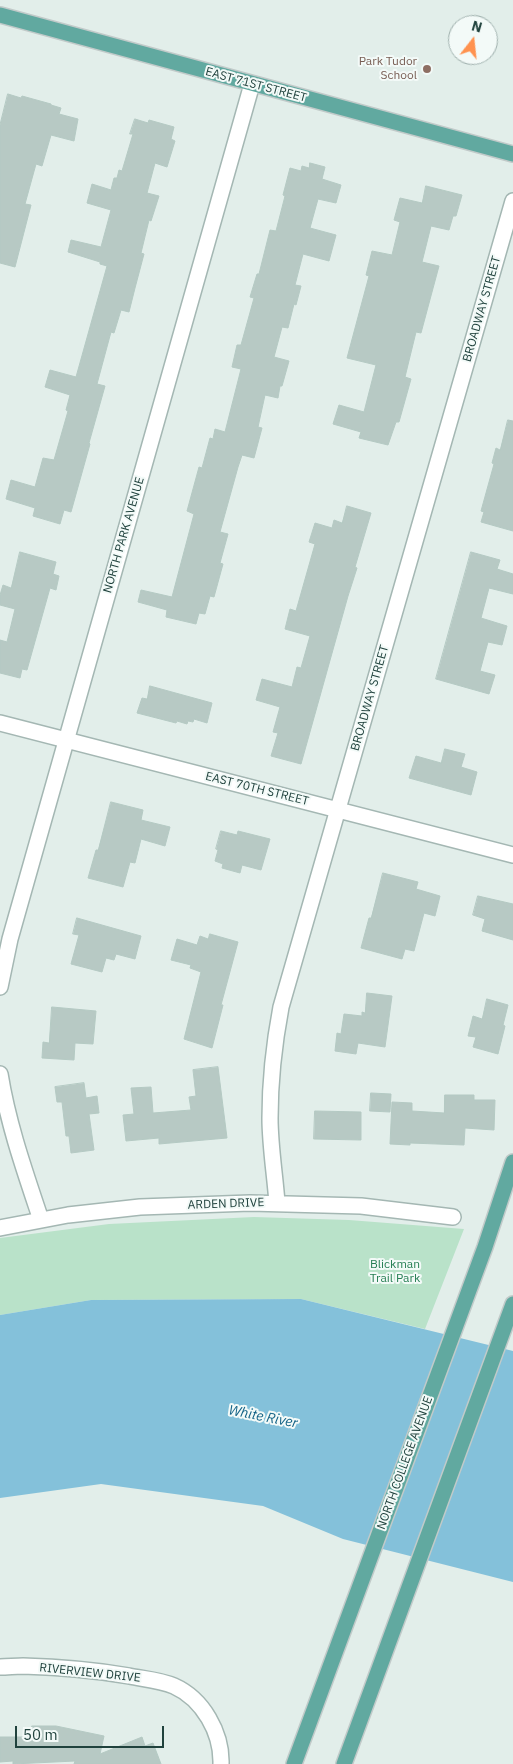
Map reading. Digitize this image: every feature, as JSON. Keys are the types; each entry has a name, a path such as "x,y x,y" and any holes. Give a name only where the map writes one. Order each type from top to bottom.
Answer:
{"main road":[{"name":"EAST 71ST STREET","path":"0,15 513,154"},
{"name":"NORTH COLLEGE AVENUE","path":"294,1764 485,1247 513,1162"},
{"path":"344,1764 513,1304"}],"street":[{"name":"NORTH PARK AVENUE","path":"0,987 10,939 252,84"},
{"name":"BROADWAY STREET","path":"277,1203 270,1120 271,1082 280,1007 513,201"},
{"name":"EAST 70TH STREET","path":"0,722 513,855"},
{"path":"0,1074 5,1105 41,1220"},
{"name":"ARDEN DRIVE","path":"0,1228 41,1220 140,1207 250,1202 361,1206 453,1217"},
{"name":"RIVERVIEW DRIVE","path":"0,1667 61,1668 113,1673 150,1679 174,1686 200,1706 208,1718 219,1745 221,1764"}],"green space":[{"name":"Blickman Trail Park","path":"254,1217 349,1220 464,1229 425,1329 301,1299 91,1300 0,1315 0,1238 109,1224"}],"water":[{"name":"White River","path":"301,1299 513,1351 513,1582 343,1539 263,1506 101,1484 0,1498 0,1315 91,1300"}],"building":[{"path":"8,94 51,104 61,108 59,114 78,119 74,141 51,135 42,166 36,164 25,204 31,205 15,267 0,263 0,125"},
{"path":"135,119 148,123 149,120 174,127 171,139 175,141 167,167 155,163 147,193 159,196 151,221 149,220 141,253 144,254 129,312 121,310 114,333 111,332 97,384 105,386 90,444 71,512 64,510 60,524 33,516 35,508 6,499 11,480 35,487 43,458 54,460 68,411 66,410 70,395 45,387 50,370 76,377 107,266 68,252 71,240 101,247 111,210 87,203 92,184 111,190 114,178 117,178 119,170 122,171 133,134 130,134"},
{"path":"310,163 325,167 322,179 341,185 336,203 318,199 310,228 336,235 329,261 303,254 295,285 301,286 296,305 294,304 288,328 282,327 274,357 289,361 282,386 280,386 278,398 265,395 258,427 262,428 254,458 242,455 238,467 220,532 228,534 220,563 223,564 214,597 210,596 205,614 199,613 196,624 166,617 167,610 138,602 141,590 172,597 194,514 187,511 199,467 202,468 210,438 213,439 215,429 225,432 241,369 232,367 237,345 241,345 254,298 250,297 257,274 259,274 270,230 276,231 290,168 301,171 302,166 309,168"},
{"path":"426,186 462,195 456,216 453,216 449,230 431,226 422,262 439,266 421,333 416,332 405,377 411,379 399,422 396,422 388,445 359,438 361,432 333,424 339,405 364,412 376,365 347,358 369,276 366,275 372,251 392,255 400,222 394,220 400,198 422,203"},
{"path":"508,420 513,421 513,531 481,522 484,512 481,511 494,464 492,463 496,448 500,450"},
{"path":"347,506 371,513 301,764 271,756 278,733 273,732 280,707 256,700 262,679 292,687 297,667 301,668 310,636 285,629 290,609 296,611 315,544 309,542 315,523 332,528 334,520 342,523"},
{"path":"20,552 56,562 53,574 59,576 56,590 50,588 27,670 22,669 20,678 0,673 0,640 7,642 15,609 0,605 0,595 3,585 11,588"},
{"path":"471,552 500,560 497,569 513,574 513,594 489,588 481,618 507,626 502,645 488,642 480,671 495,675 489,694 436,679"},
{"path":"150,686 212,703 207,723 194,719 193,722 188,721 187,724 177,721 176,723 137,713 142,698 147,699"},
{"path":"445,749 465,754 461,767 477,772 471,795 409,778 416,756 441,763"},
{"path":"111,802 143,810 141,820 170,827 165,846 141,839 135,863 130,862 123,887 88,878"},
{"path":"221,831 237,835 238,831 270,839 261,870 242,865 240,873 222,868 223,864 215,861"},
{"path":"383,873 418,882 416,889 440,896 435,916 424,913 414,951 405,949 402,959 361,948"},
{"path":"478,896 513,904 513,940 482,931 485,919 473,915"},
{"path":"77,918 141,936 135,959 116,954 114,960 106,958 102,972 71,964 79,935 73,934"},
{"path":"210,934 238,942 221,1005 223,1005 212,1048 184,1039 201,972 190,968 191,965 171,960 177,939 197,945 200,936 208,939"},
{"path":"367,993 392,996 385,1047 358,1043 356,1054 335,1051 337,1033 341,1034 344,1014 362,1016 362,1012 365,1013"},
{"path":"487,999 508,1005 498,1054 473,1047 476,1037 468,1036 473,1016 482,1019"},
{"path":"52,1007 96,1011 93,1044 75,1043 74,1060 42,1058 43,1042 49,1043"},
{"path":"218,1067 227,1138 159,1144 159,1138 126,1141 123,1115 134,1114 131,1088 151,1087 153,1113 191,1110 189,1097 196,1096 193,1070"},
{"path":"84,1083 86,1098 97,1096 99,1113 89,1114 94,1150 71,1153 69,1136 66,1136 62,1102 57,1102 55,1087"},
{"path":"371,1093 391,1094 390,1112 370,1111"},
{"path":"445,1095 474,1095 474,1100 495,1100 494,1130 465,1128 464,1145 390,1144 392,1102 412,1103 412,1111 444,1113"},
{"path":"315,1111 361,1112 361,1140 314,1139"},
{"path":"32,1726 56,1726 104,1736 100,1754 142,1737 145,1746 153,1743 161,1764 74,1764 75,1761 13,1764 13,1761 0,1762 0,1737 33,1737"}],"place":[{"name":"Park Tudor School","path":"427,69"}]}
